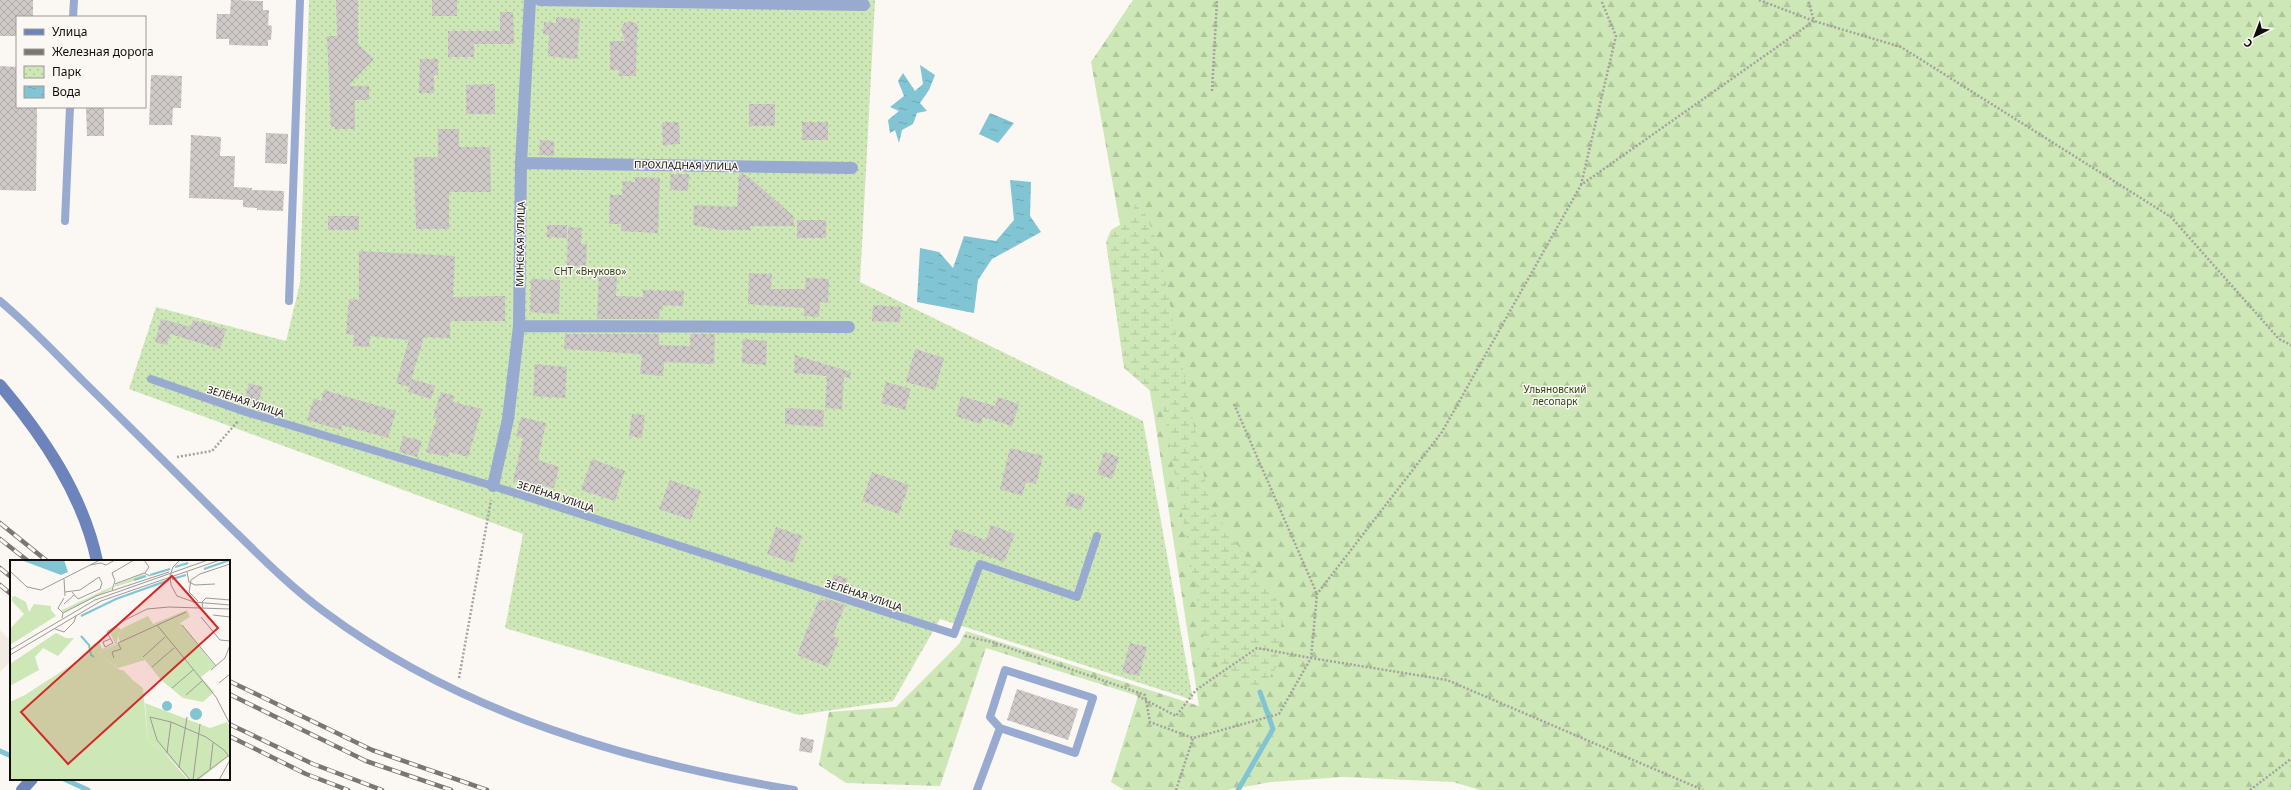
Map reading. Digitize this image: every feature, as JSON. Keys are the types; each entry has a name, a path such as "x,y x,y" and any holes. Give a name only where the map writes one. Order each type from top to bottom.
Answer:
{"main road":[{"path":"0,385 37,433 58,465 79,505 92,538 97,560"},
{"path":"22,790 31,780"}],"street":[{"name":"МИНСКАЯ УЛИЦА","path":"494,486 508,419 519,326 520,163 530,0"},
{"path":"540,0 864,5"},
{"name":"ПРОХЛАДНАЯ УЛИЦА","path":"520,163 852,168"},
{"path":"519,326 849,327"}],"lane":[{"path":"74,0 74,16"},
{"path":"289,301 300,0"},
{"path":"65,221 70,108"},
{"path":"0,301 14,312 256,553 325,612 389,656 456,692 540,726 648,759 750,783 794,790"},
{"path":"0,308 14,312"},
{"name":"ЗЕЛЁНАЯ УЛИЦА","path":"151,379 246,412 494,486 954,634"},
{"path":"954,634 980,564 1077,597 1097,536"},
{"path":"1005,670 1093,698 1075,752 1000,728 990,717 1005,670"},
{"path":"977,790 1000,728"}],"path":[{"path":"1212,92 1217,0"},
{"path":"1317,594 1442,432 1581,185 1616,36 1602,0"},
{"path":"1759,0 1814,21 1901,47 2171,217 2279,339 2291,346"},
{"path":"1808,0 1814,21"},
{"path":"1581,185 1814,21"},
{"path":"954,634 992,642 1146,695 1150,722 1193,738 1263,720 1279,714 1311,658 1317,594 1234,404"},
{"path":"162,459 212,451 246,412"},
{"path":"456,692 494,486"},
{"path":"1138,696 1176,716 1196,690 1257,648 1447,680 1704,790"},
{"path":"1176,790 1193,738"},
{"path":"2250,790 2291,759"}],"shaded area":[{"path":"0,630 10,640 10,662 0,672"}],"green space":[{"name":"СНТ «Внуково»","path":"309,0 875,0 860,282 1143,421 1193,700 940,619 893,701 799,715 505,628 523,534 129,389 156,307 286,341 300,283"},
{"name":"Ульяновский лесопарк","path":"1133,0 2291,0 2291,790 1480,790 1453,782 1343,777 1271,782 1227,790 1124,790 1111,782 1138,696 986,648 940,786 846,783 819,765 829,712 896,707 959,644 966,631 1199,706 1154,415 1091,62"},
{"path":"1136,203 1147,217 1158,244 1210,506 1283,609 1277,666 1260,692 1223,674 1205,645 1162,401 1124,368 1106,242 1111,230 1130,219"}],"water":[{"path":"920,65 935,75 929,90 920,103 927,111 917,113 913,124 902,130 899,143 895,130 890,133 888,120 899,111 890,107 904,96 898,81 903,73 915,91 923,84"},
{"path":"990,113 1014,123 998,143 979,134"},
{"path":"1010,180 1031,182 1030,216 1041,232 992,259 978,280 974,313 917,302 920,248 939,252 953,268 964,236 996,241 1014,220"}],"building":[{"path":"0,0 33,0 33,16 16,16 16,36 0,36"},
{"path":"231,0 263,1 263,10 269,10 268,25 272,26 271,40 268,40 268,46 229,45 229,39 216,39 217,14 230,14"},
{"path":"336,0 358,0 358,44 374,59 348,86 369,86 369,100 355,100 355,129 335,129 335,127 331,127 327,36 337,36"},
{"path":"432,0 457,0 457,16 432,16"},
{"path":"500,12 513,12 514,44 474,44 474,57 448,57 448,31 500,31"},
{"path":"556,17 580,19 577,59 548,56 549,35 543,34 544,22 556,23"},
{"path":"630,21 637,24 639,30 637,34 636,76 619,76 619,70 610,70 610,41 625,41 621,29 624,23"},
{"path":"420,59 438,59 438,75 434,75 434,93 419,93"},
{"path":"0,66 16,67 16,108 37,108 36,191 0,190"},
{"path":"151,75 182,76 181,108 173,108 172,125 149,125"},
{"path":"495,84 495,114 466,114 466,85"},
{"path":"749,104 775,104 775,126 749,126"},
{"path":"86,108 104,108 104,136 87,136"},
{"path":"662,122 679,122 680,144 663,145"},
{"path":"802,122 828,122 828,140 802,140"},
{"path":"438,129 459,129 459,147 490,147 491,192 449,192 449,229 416,229 414,157 438,157"},
{"path":"266,133 288,134 287,164 265,163"},
{"path":"191,135 221,137 220,156 235,156 234,187 252,188 252,190 284,191 283,211 257,210 257,208 243,207 243,200 189,198"},
{"path":"540,140 554,141 554,156 539,155"},
{"path":"671,174 689,174 688,191 670,190"},
{"path":"739,174 744,174 750,178 793,216 794,226 750,226 750,230 720,230 693,225 694,205 737,207"},
{"path":"635,177 660,178 658,233 621,231 621,224 609,224 610,195 622,195 623,181 635,182"},
{"path":"328,216 359,216 359,230 328,230"},
{"path":"797,220 826,220 826,238 797,238"},
{"path":"547,225 567,225 567,238 547,237"},
{"path":"568,227 582,228 581,244 587,244 586,266 567,266"},
{"path":"359,251 455,256 453,297 505,296 505,321 450,321 450,338 424,337 409,387 396,383 409,340 370,336 369,347 353,346 354,335 346,334 349,299 359,300"},
{"path":"599,273 617,274 616,296 643,297 643,290 684,291 683,306 663,305 663,309 660,309 659,319 597,319"},
{"path":"749,273 772,274 771,289 805,289 806,278 829,279 828,303 820,302 819,317 804,316 804,308 748,304"},
{"path":"531,279 560,280 559,314 530,312"},
{"path":"873,305 901,307 900,322 872,321"},
{"path":"161,319 191,327 193,320 226,329 220,349 170,334 167,345 155,342"},
{"path":"565,334 659,334 659,345 690,346 690,334 715,334 714,364 664,362 663,376 640,374 642,356 640,356 640,354 564,349"},
{"path":"743,339 767,341 766,365 742,363"},
{"path":"915,349 944,358 935,390 906,382"},
{"path":"795,355 851,372 850,378 844,377 842,409 825,408 827,376 794,373"},
{"path":"535,364 567,367 565,398 533,396"},
{"path":"412,379 435,386 431,399 408,392"},
{"path":"886,382 911,389 905,410 881,403"},
{"path":"249,383 263,387 258,403 245,399"},
{"path":"324,390 396,411 388,438 342,425 341,430 307,420 314,398 321,401"},
{"path":"441,392 454,396 453,402 482,409 468,457 450,452 448,457 426,452 437,418 433,417"},
{"path":"961,396 995,406 998,397 1019,404 1012,426 983,417 981,424 956,416"},
{"path":"785,408 824,410 823,427 785,424"},
{"path":"632,414 645,415 642,438 629,436"},
{"path":"521,417 546,423 538,460 559,467 554,488 513,481 523,438 516,436"},
{"path":"403,436 422,441 417,457 399,452"},
{"path":"1010,448 1043,456 1036,484 1026,482 1022,496 1000,489"},
{"path":"1104,452 1119,457 1112,479 1097,474"},
{"path":"592,459 625,471 615,501 581,490"},
{"path":"872,472 909,485 899,514 862,501"},
{"path":"670,480 701,491 691,520 659,509"},
{"path":"1069,492 1085,497 1081,510 1065,505"},
{"path":"991,525 1015,534 1004,562 971,550 970,552 949,545 955,529 986,540"},
{"path":"776,527 802,536 793,563 767,554"},
{"path":"834,574 848,579 846,583 853,585 849,595 829,588"},
{"path":"825,598 845,605 833,636 839,639 828,667 797,655 819,599 825,601"},
{"path":"1130,643 1147,647 1139,676 1122,672"},
{"path":"1017,689 1078,709 1068,740 1007,720"},
{"path":"801,737 814,740 812,753 799,751"}],"waterway":[{"path":"1238,790 1273,729 1260,692"},
{"path":"0,751 10,756"},
{"path":"66,780 88,790"}],"railway":[{"path":"0,523 46,560"},
{"path":"0,539 27,560"},
{"path":"0,568 10,576"},
{"path":"0,585 10,593"},
{"path":"230,681 372,750 487,790"},
{"path":"230,694 366,761 451,790"},
{"path":"230,724 313,764 382,790"},
{"path":"230,736 306,774 348,790"}]}
